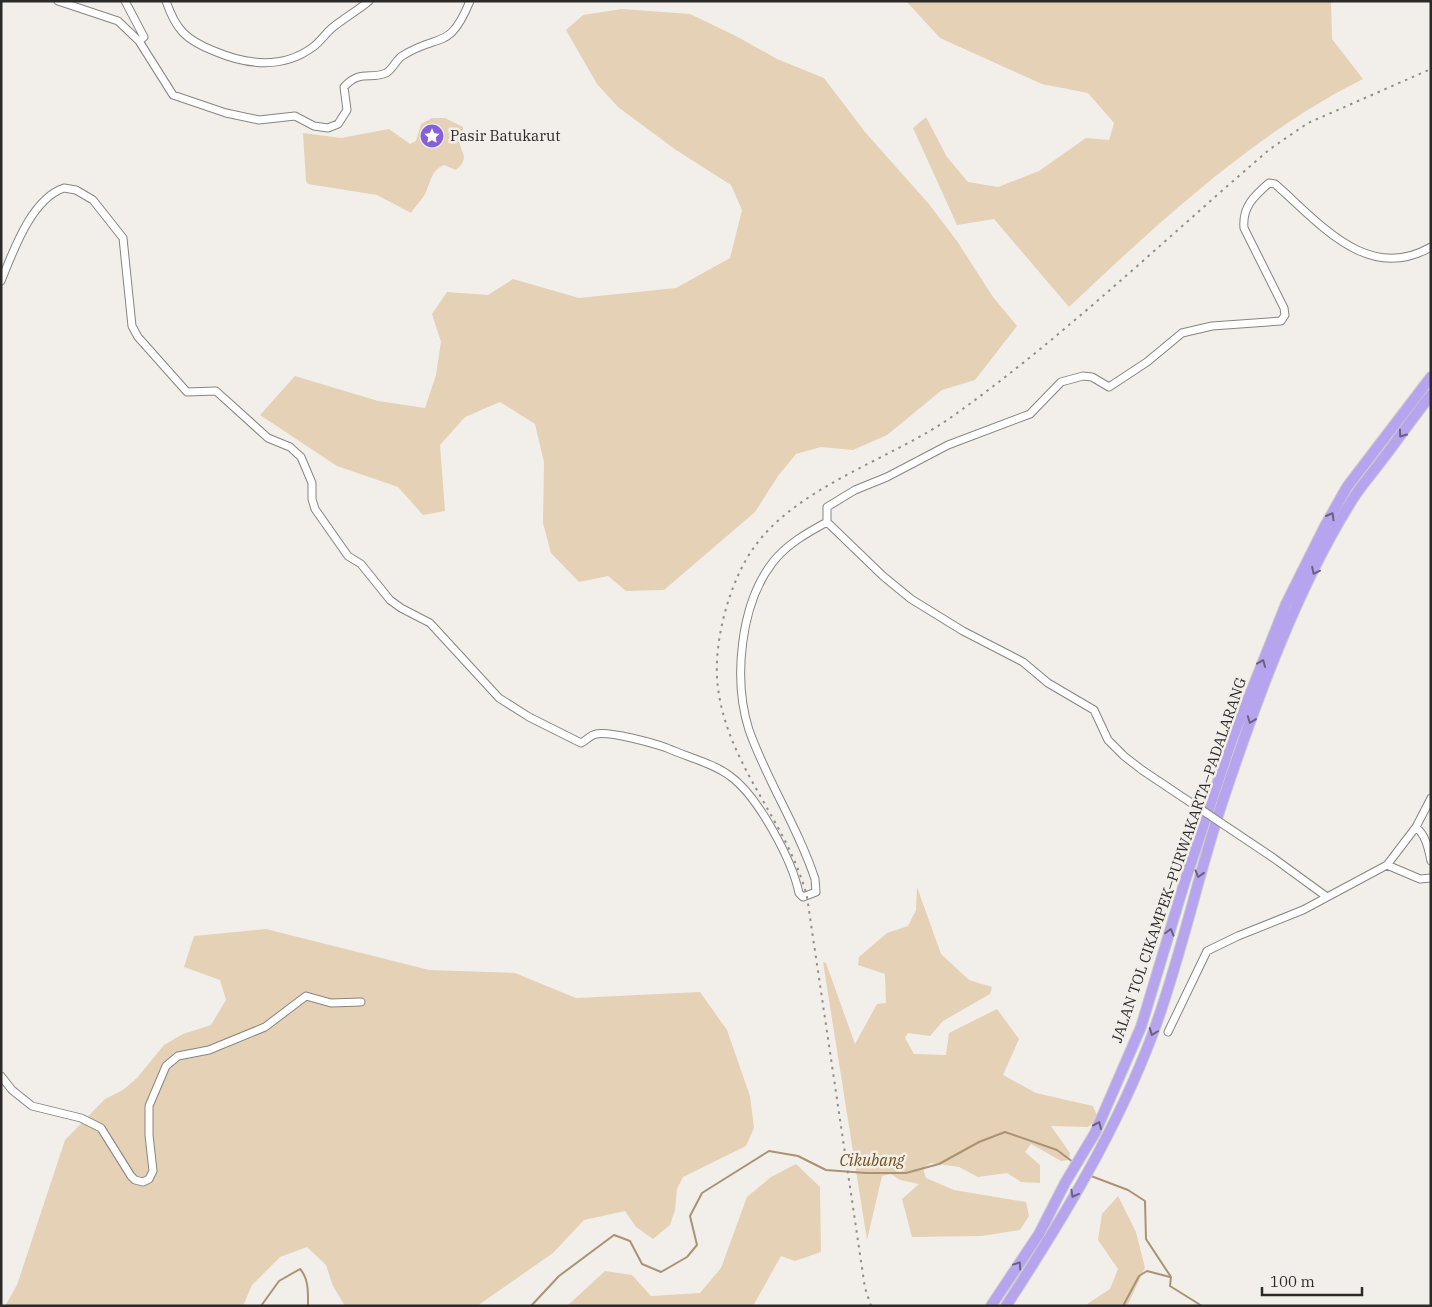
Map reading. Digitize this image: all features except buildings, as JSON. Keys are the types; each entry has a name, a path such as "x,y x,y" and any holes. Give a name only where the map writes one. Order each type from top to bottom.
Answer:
{"highway":[{"name":"JALAN TOL CIKAMPEK–PURWAKARTA–PADALARANG","path":"990,1306 1038,1234 1065,1183 1095,1133 1141,1027 1184,884 1232,742 1286,604 1347,487 1431,377"},
{"name":"JALAN TOL CIKAMPEK–PURWAKARTA–PADALARANG","path":"1006,1306 1045,1247 1108,1137 1152,1035 1169,986 1195,889 1224,794 1259,699 1298,605 1350,504 1431,395"}],"street":[{"path":"58,1 118,21 139,41 173,96 226,113 259,120 295,116 314,126 328,128 338,124 347,110 344,87 351,79 386,73 400,57 449,37 463,18 470,1"},
{"path":"124,1 141,28 144,37 139,41"},
{"path":"166,1 179,31 192,41 235,60 258,64 279,62 312,48 332,28 369,1"},
{"path":"1327,897 1124,756 1108,740 1094,710 1048,683 1022,662 963,631 911,599 883,576 827,522 827,507 948,445 1030,414 1061,382 1083,376 1092,377 1109,387 1147,362 1182,333 1212,326 1281,321 1285,315 1284,308 1248,236 1243,222 1247,206 1269,182 1275,184 1322,229 1369,255 1395,260 1431,247"},
{"path":"1,281 14,247 31,218 48,197 64,188 76,190 91,198 105,212 124,239 130,318 137,334 187,392 216,391 268,438 290,447 298,453 305,463 312,483 312,501 315,509 348,556 361,564 390,600 400,608 430,623 495,694 529,717 581,743 598,733 639,739 656,744 731,776 749,794 763,814 785,854 799,893 803,897 816,892 815,879 750,732 743,704 741,663 748,613 760,582 773,562 784,551 803,535 827,522"},
{"path":"1168,1032 1207,951 1238,936 1303,910 1338,893 1387,865 1416,827 1431,798"},
{"path":"1416,827 1428,844 1431,861"},
{"path":"1387,865 1420,879 1431,878"},
{"path":"1,1076 12,1090 32,1106 81,1118 101,1128 131,1176 143,1182 149,1179 153,1171 149,1134 151,1100 164,1069 174,1059 183,1054 209,1050 265,1027 306,996 331,1002 361,1002"}],"shaded area":[{"path":"906,1 1331,1 1332,39 1363,79 1322,101 1245,153 1172,212 1069,307 994,219 957,225 913,128 926,117 947,157 968,182 998,187 1039,171 1086,138 1109,140 1114,123 1088,93 1042,84 940,38"},
{"path":"622,9 690,14 736,36 777,59 824,78 865,132 928,203 957,241 993,297 1017,326 975,380 942,390 887,435 853,450 821,447 796,454 778,476 755,512 664,590 626,591 608,576 579,582 551,553 543,523 544,462 535,424 500,402 465,417 440,445 445,511 423,515 398,487 337,466 260,415 295,376 378,401 425,408 436,375 441,342 432,314 447,292 488,295 513,279 579,298 676,288 730,258 742,210 731,185 676,150 618,107 597,84 566,30 583,15"},
{"path":"432,118 445,118 463,127 463,134 459,139 464,158 456,170 444,165 436,170 424,196 411,213 377,195 308,184 306,181 303,133 341,138 389,129 410,144 416,141 421,124"},
{"path":"917,887 941,954 969,980 992,987 990,994 943,1021 930,1036 908,1033 905,1038 914,1054 946,1055 949,1033 997,1009 1019,1039 1003,1075 1036,1093 1093,1106 1098,1118 1088,1127 1051,1126 1070,1153 1069,1160 1061,1161 1031,1144 1025,1152 1040,1165 1040,1183 1021,1182 1007,1173 978,1177 959,1167 931,1163 923,1168 926,1178 954,1190 1026,1202 1029,1216 1020,1230 982,1236 912,1237 902,1199 919,1184 900,1180 891,1174 882,1176 867,1240 823,962 826,963 855,1044 877,1004 886,1003 885,974 858,965 859,957 887,933 908,926 916,910"},
{"path":"266,929 429,970 515,973 576,998 700,992 727,1030 750,1096 754,1128 746,1146 683,1177 677,1189 675,1210 670,1225 653,1239 636,1227 625,1211 584,1220 553,1253 477,1306 345,1306 333,1286 326,1265 307,1247 280,1257 252,1285 243,1306 5,1306 17,1285 65,1140 105,1099 123,1090 137,1078 164,1045 183,1034 211,1025 226,1000 220,980 184,967 194,936"},
{"path":"796,1164 820,1187 821,1252 795,1261 781,1256 753,1306 567,1306 605,1271 632,1275 651,1296 700,1293 721,1268 747,1197 771,1177"},
{"path":"1118,1196 1136,1232 1145,1268 1127,1306 1084,1306 1110,1289 1118,1269 1098,1240 1102,1214"}],"waterway":[{"name":"Cikubang","path":"531,1306 559,1276 614,1235 630,1241 642,1264 661,1272 687,1257 697,1245 690,1216 702,1193 769,1151 798,1156 826,1170 906,1173 939,1164 979,1142 1005,1132 1057,1150 1073,1162"},
{"name":"Cikubang","path":"1091,1176 1128,1190 1145,1201 1146,1239 1171,1277 1170,1286 1202,1306"},
{"name":"Cikubang","path":"261,1306 279,1281 300,1269 308,1291 308,1306"},
{"path":"1123,1306 1139,1276 1147,1271 1170,1277"}],"railway":[{"path":"871,1306 865,1288 807,897 798,870 786,844 733,743 724,717 718,688 717,671 720,633 724,614 737,577 755,546 773,525 796,506 848,474 903,446 953,416 1075,320 1270,149 1308,123 1431,69"}],"place":[{"name":"Pasir Batukarut","path":"432,136"}]}
